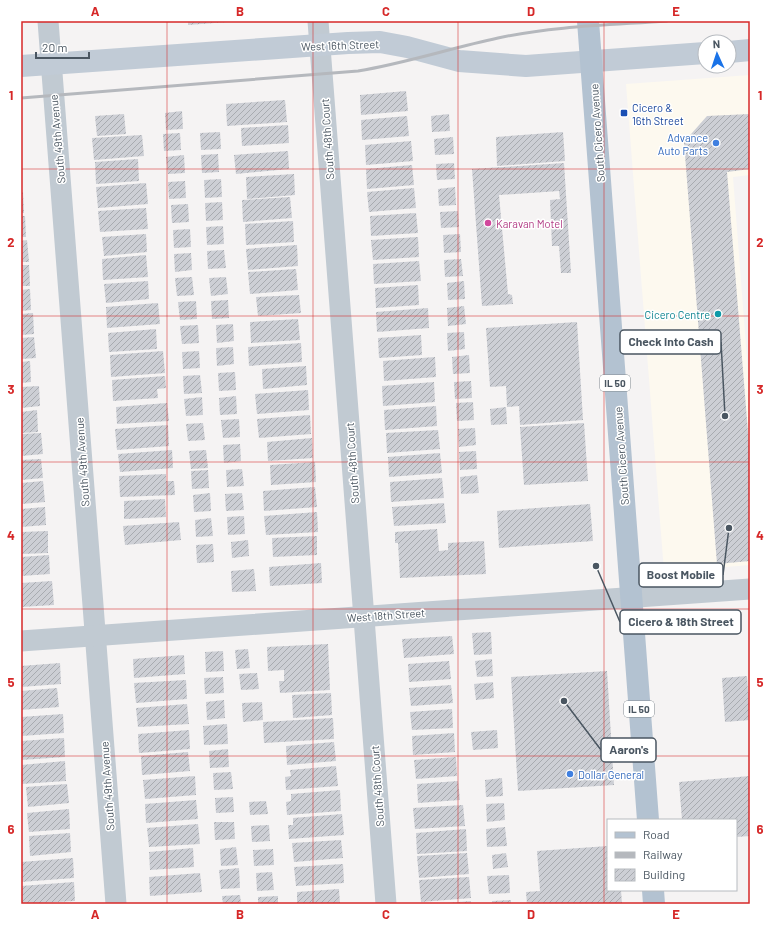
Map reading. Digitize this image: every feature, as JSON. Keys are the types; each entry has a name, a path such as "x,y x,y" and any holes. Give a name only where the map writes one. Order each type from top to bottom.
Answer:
{"main road":[{"name":"South Cicero Avenue","path":"588,21 648,819"},
{"path":"653,891 654,904"}],"street":[{"name":"South 49th Avenue","path":"48,21 116,904"},
{"name":"South 48th Court","path":"318,21 386,904"},
{"name":"West 16th Street","path":"21,66 380,42 407,47 459,61 497,65 526,66 697,54"},
{"path":"737,51 750,50"},
{"name":"West 18th Street","path":"21,641 631,597 750,590"}],"shaded area":[{"name":"Cicero Centre","path":"750,75 750,175 733,177 750,398 750,565 664,572 626,84"}],"building":[{"path":"188,21 228,21 228,22 188,25"},
{"path":"406,91 408,111 361,115 360,95"},
{"path":"285,100 287,122 227,126 226,104"},
{"path":"182,111 183,129 166,130 165,113"},
{"path":"124,114 126,134 97,136 95,116"},
{"path":"449,114 450,131 432,132 431,116"},
{"name":"Cicero Centre","path":"750,114 750,169 727,172 750,457 750,561 717,564 684,142 707,116"},
{"path":"407,116 409,136 362,140 361,120"},
{"path":"288,125 289,143 242,146 241,128"},
{"path":"220,132 221,149 201,150 200,133"},
{"path":"563,132 565,161 497,166 496,137"},
{"path":"180,133 181,150 164,151 163,134"},
{"path":"142,135 144,156 94,160 92,138"},
{"path":"453,137 454,154 435,155 434,139"},
{"path":"411,141 413,161 366,165 365,145"},
{"path":"288,151 289,169 236,174 234,155"},
{"path":"218,154 219,172 202,173 201,155"},
{"path":"184,155 185,173 168,174 166,157"},
{"path":"138,159 139,181 96,184 95,162"},
{"path":"454,163 455,179 437,180 436,164"},
{"name":"Karavan Motel","path":"564,163 571,273 561,273 559,246 552,246 550,200 560,199 559,191 499,195 508,294 512,295 513,304 482,306 472,169"},
{"path":"412,165 414,185 367,189 366,169"},
{"path":"294,174 295,195 247,199 246,177"},
{"path":"221,179 222,197 205,198 204,180"},
{"path":"185,181 186,198 169,199 168,182"},
{"path":"146,183 148,204 98,208 96,187"},
{"path":"455,187 456,205 439,206 438,189"},
{"path":"414,188 416,208 369,212 367,192"},
{"path":"21,192 23,192 24,213 21,213"},
{"path":"290,197 292,218 243,222 242,200"},
{"path":"222,202 223,220 206,221 205,203"},
{"path":"188,204 189,222 172,223 171,205"},
{"path":"146,208 148,229 100,232 98,211"},
{"path":"458,211 459,227 441,228 440,212"},
{"path":"416,213 418,233 371,236 370,216"},
{"path":"21,216 25,216 26,237 21,237"},
{"path":"293,221 294,242 246,245 245,224"},
{"path":"223,226 224,244 207,245 206,227"},
{"path":"190,229 191,247 174,248 173,230"},
{"path":"146,234 147,252 104,256 102,237"},
{"path":"460,234 461,252 444,253 443,235"},
{"path":"418,237 419,257 373,260 371,240"},
{"path":"27,240 29,262 21,262 21,241"},
{"path":"297,245 298,266 248,270 246,249"},
{"path":"224,250 226,268 208,269 207,251"},
{"path":"191,253 192,270 175,272 174,254"},
{"path":"146,255 148,277 103,280 102,259"},
{"path":"461,259 463,276 445,277 444,260"},
{"path":"419,261 421,281 374,284 373,264"},
{"path":"21,265 29,265 30,286 21,286"},
{"path":"296,269 298,290 250,294 248,272"},
{"path":"192,277 194,295 177,296 175,278"},
{"path":"226,277 228,294 211,296 209,278"},
{"path":"148,281 149,299 106,303 104,284"},
{"path":"464,281 465,299 448,300 447,283"},
{"path":"418,285 419,305 376,308 375,288"},
{"path":"30,289 31,310 21,311 21,290"},
{"path":"299,295 301,313 258,316 256,297"},
{"path":"228,300 229,318 212,319 211,301"},
{"path":"196,301 197,319 180,320 178,302"},
{"path":"158,303 160,324 107,328 106,307"},
{"path":"464,306 466,324 448,326 447,308"},
{"path":"428,308 429,328 377,332 376,312"},
{"path":"33,313 34,334 21,335 21,314"},
{"path":"298,319 300,340 251,343 250,322"},
{"path":"577,322 583,420 520,425 519,406 507,407 506,386 490,387 486,328"},
{"path":"233,324 234,341 217,343 216,325"},
{"path":"198,325 199,343 182,344 180,326"},
{"path":"156,329 157,349 109,352 108,333"},
{"path":"464,332 465,349 448,351 447,333"},
{"path":"421,335 422,355 379,358 378,338"},
{"path":"34,337 36,358 21,359 21,338"},
{"path":"301,343 302,362 249,366 248,347"},
{"path":"233,347 234,364 217,366 216,348"},
{"path":"163,351 165,373 111,377 110,355"},
{"path":"199,351 200,368 183,369 182,352"},
{"path":"469,355 470,373 453,374 452,357"},
{"path":"435,357 436,377 384,381 383,361"},
{"path":"30,361 31,382 21,383 21,362"},
{"path":"306,366 307,385 263,389 262,369"},
{"path":"235,372 236,390 219,391 218,373"},
{"path":"200,375 202,393 184,394 183,376"},
{"path":"165,376 166,388 157,389 158,398 113,401 112,380"},
{"path":"471,381 472,398 455,399 454,382"},
{"path":"434,382 435,402 383,406 382,386"},
{"path":"39,386 40,406 21,408 21,387"},
{"path":"308,390 309,410 257,414 255,394"},
{"path":"236,396 237,414 220,415 219,398"},
{"path":"202,397 203,415 186,416 184,399"},
{"path":"473,402 474,420 457,421 456,403"},
{"path":"167,403 169,421 117,424 116,407"},
{"path":"436,406 437,426 385,430 384,410"},
{"path":"506,407 507,424 491,425 490,409"},
{"path":"37,410 38,432 21,433 21,412"},
{"path":"310,415 311,434 259,438 257,419"},
{"path":"239,419 240,437 223,438 221,420"},
{"path":"203,423 205,440 188,441 186,424"},
{"path":"584,423 588,481 524,485 520,427"},
{"path":"168,425 169,446 117,450 115,429"},
{"path":"475,428 476,445 459,447 458,429"},
{"path":"438,430 440,449 387,453 386,433"},
{"path":"41,433 43,454 21,456 21,434"},
{"path":"312,438 313,458 268,461 267,442"},
{"path":"240,444 241,461 224,463 223,445"},
{"path":"172,450 173,468 120,472 118,454"},
{"path":"206,450 208,468 191,469 189,451"},
{"path":"476,451 477,469 460,470 459,452"},
{"path":"440,453 442,473 389,477 388,457"},
{"path":"41,459 43,478 21,480 21,460"},
{"path":"315,462 316,482 271,485 270,465"},
{"path":"242,469 244,486 227,487 226,470"},
{"path":"208,470 209,488 192,489 191,471"},
{"path":"166,474 166,481 174,481 175,495 120,497 119,476"},
{"path":"477,475 479,493 461,494 460,477"},
{"path":"442,478 444,498 391,502 390,482"},
{"path":"43,481 45,502 21,504 21,483"},
{"path":"315,487 317,507 264,511 263,491"},
{"path":"210,493 211,511 194,512 193,495"},
{"path":"242,493 244,510 226,511 225,494"},
{"path":"165,499 166,517 124,519 124,501"},
{"path":"444,503 446,523 394,526 392,507"},
{"path":"590,504 593,541 499,548 497,511"},
{"path":"45,507 46,525 21,527 21,509"},
{"path":"317,512 318,532 266,535 264,516"},
{"path":"244,516 245,534 228,535 227,517"},
{"path":"211,518 213,536 196,537 195,520"},
{"path":"179,522 181,540 125,545 123,526"},
{"path":"437,529 439,551 448,550 448,543 484,541 486,574 400,578 398,543 395,543 395,532"},
{"path":"48,531 48,553 21,554 21,532"},
{"path":"317,536 317,555 273,557 272,538"},
{"path":"248,540 249,556 232,558 231,542"},
{"path":"213,544 214,562 197,563 196,545"},
{"path":"49,555 50,574 21,576 21,557"},
{"path":"321,563 322,583 270,586 269,567"},
{"path":"254,569 256,591 232,592 231,571"},
{"path":"52,581 54,605 21,607 21,583"},
{"path":"491,632 492,654 474,655 472,633"},
{"path":"452,636 454,654 404,658 402,639"},
{"path":"328,644 330,690 280,693 279,681 284,681 284,670 268,671 267,647"},
{"path":"248,649 250,668 237,669 235,650"},
{"path":"223,651 224,671 206,672 205,652"},
{"path":"184,655 185,674 134,678 133,659"},
{"path":"492,659 493,676 477,677 475,661"},
{"path":"449,661 451,679 409,682 408,664"},
{"path":"60,663 61,684 21,687 21,666"},
{"path":"607,671 614,785 518,791 511,677"},
{"path":"257,673 259,689 241,690 239,674"},
{"path":"747,676 750,720 725,722 722,678"},
{"path":"223,677 224,693 205,694 204,678"},
{"path":"186,680 187,699 136,703 134,683"},
{"path":"493,682 494,698 476,700 474,684"},
{"path":"451,685 453,703 411,706 409,688"},
{"path":"57,688 59,707 21,710 21,691"},
{"path":"331,693 332,715 293,718 292,695"},
{"path":"224,700 225,718 207,720 206,702"},
{"path":"262,702 263,720 243,722 242,703"},
{"path":"187,704 189,724 138,727 136,708"},
{"path":"452,709 453,728 412,730 410,712"},
{"path":"63,714 64,733 21,736 21,717"},
{"path":"333,718 334,739 264,743 263,722"},
{"path":"227,724 228,744 204,745 203,726"},
{"path":"189,730 190,749 139,753 138,734"},
{"path":"497,730 498,748 473,750 471,732"},
{"path":"454,733 455,752 413,755 412,736"},
{"path":"64,738 65,757 21,760 21,741"},
{"path":"334,742 336,761 287,765 286,746"},
{"path":"228,749 229,767 210,768 209,751"},
{"path":"188,752 190,771 142,775 141,756"},
{"path":"456,757 457,776 416,779 414,760"},
{"path":"65,761 66,781 21,784 21,765"},
{"path":"336,766 338,786 286,790 285,777 291,776 290,770"},
{"path":"231,772 233,789 214,790 213,773"},
{"path":"195,776 196,795 145,799 143,780"},
{"path":"750,776 750,836 737,837 737,819 682,819 679,782"},
{"path":"502,778 503,796 486,797 485,780"},
{"path":"458,781 460,800 418,803 417,784"},
{"path":"67,784 69,803 28,807 26,787"},
{"path":"340,790 341,811 287,815 286,802 291,801 291,794"},
{"path":"233,797 234,812 216,813 215,798"},
{"path":"196,800 198,819 146,823 145,804"},
{"path":"266,801 268,814 250,815 249,802"},
{"path":"504,803 505,820 487,822 486,804"},
{"path":"463,805 465,826 415,829 413,808"},
{"path":"69,809 70,829 29,832 27,813"},
{"path":"342,814 344,835 289,839 288,825 293,825 293,818"},
{"path":"214,822 234,822 235,839 215,840"},
{"path":"198,824 200,844 149,847 147,828"},
{"path":"269,825 270,841 252,842 251,826"},
{"path":"505,827 507,846 487,847 486,829"},
{"path":"466,829 467,851 417,854 416,833"},
{"path":"70,833 71,852 30,856 29,836"},
{"path":"341,840 343,858 294,862 292,843"},
{"path":"607,846 607,891 621,891 622,904 527,904 526,892 540,891 537,851"},
{"path":"236,847 238,865 221,866 220,849"},
{"path":"193,848 194,867 150,870 149,852"},
{"path":"273,849 274,865 254,866 253,850"},
{"path":"467,853 469,874 419,878 417,856"},
{"path":"506,853 508,867 493,869 492,855"},
{"path":"73,858 74,878 21,882 21,862"},
{"path":"343,864 344,883 296,886 294,867"},
{"path":"239,868 240,888 221,889 219,870"},
{"path":"272,872 274,890 257,891 256,873"},
{"path":"200,873 202,892 150,896 149,877"},
{"path":"509,875 510,893 489,894 487,876"},
{"path":"469,877 471,898 421,902 419,880"},
{"path":"74,882 75,901 22,904 21,886"},
{"path":"339,889 340,904 297,904 297,892"},
{"path":"240,895 241,904 223,904 222,896"},
{"path":"278,896 278,904 258,904 258,897"},
{"path":"511,900 511,904 492,904 492,901"},
{"path":"471,901 471,904 447,904 447,903"}],"railway":[{"path":"21,98 358,71 394,64 480,42 519,34 582,26 667,21"}],"place":[{"name":"Cicero & 16th Street","path":"624,113"},
{"name":"Advance Auto Parts","path":"716,143"},
{"name":"Karavan Motel","path":"488,223"},
{"name":"Cicero Centre","path":"718,314"},
{"name":"Check Into Cash","path":"725,416"},
{"name":"Boost Mobile","path":"729,528"},
{"name":"Cicero & 18th Street","path":"596,566"},
{"name":"Aaron's","path":"564,701"},
{"name":"Dollar General","path":"570,774"}]}
